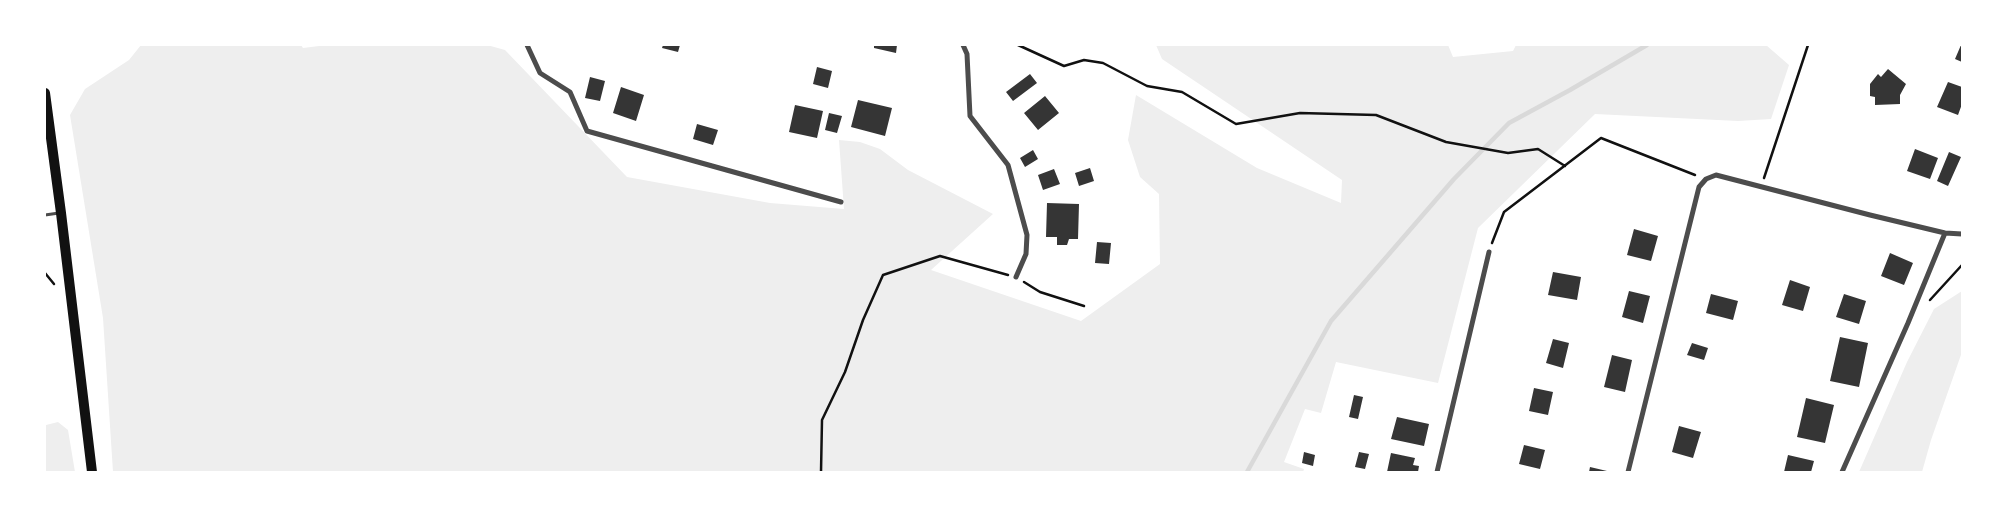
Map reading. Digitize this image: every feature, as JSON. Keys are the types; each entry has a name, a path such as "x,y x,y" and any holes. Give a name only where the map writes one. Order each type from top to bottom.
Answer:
{"main road":[{"path":"45,93 62,213 92,472"}],"street":[{"path":"527,45 540,73 570,92 586,131 841,202"},
{"path":"964,45 967,54 970,116 1008,165 1027,235 1026,254 1016,277"},
{"path":"1628,472 1699,187 1706,179 1716,175 1945,233 1962,234"},
{"path":"1842,472 1908,323 1945,233"},
{"path":"1437,472 1489,252"}],"lane":[{"path":"45,215 62,213"}],"path":[{"path":"1018,45 1064,66 1084,60 1103,63 1147,86 1182,92 1236,124 1300,113 1376,115 1446,142 1508,153 1538,149 1565,166"},
{"path":"1761,186 1808,45"},
{"path":"1489,252 1504,212 1601,138 1706,179"},
{"path":"820,472 822,420 845,372 863,320 882,275 940,256 1016,277 1040,292 1084,306"},
{"path":"1928,301 1962,265"},
{"path":"45,273 54,284"}],"shaded area":[{"path":"141,45 301,45 303,48 327,45 487,45 505,50 627,177 770,203 844,209 839,140 860,142 880,149 908,170 993,214 931,270 1081,321 1160,264 1159,194 1140,177 1128,140 1136,95 1257,168 1341,203 1342,180 1162,59 1156,45 1448,45 1453,57 1513,51 1516,45 1766,45 1789,65 1771,119 1738,121 1595,114 1478,228 1438,383 1336,362 1321,413 1305,409 1284,462 1304,469 1303,472 113,472 103,318 70,115 85,89 129,60"},
{"path":"1962,291 1962,352 1931,440 1922,472 1859,472 1907,362 1934,309"},
{"path":"58,422 68,430 75,472 45,472 45,427 46,425"}],"building":[{"path":"663,45 680,45 678,52 662,48"},
{"path":"874,45 897,45 896,53 874,48"},
{"path":"1962,45 1962,62 1955,59"},
{"path":"817,67 832,71 828,88 813,84"},
{"path":"1888,69 1906,84 1900,95 1900,104 1875,105 1875,97 1870,96 1870,84 1878,74 1881,77"},
{"path":"1030,74 1037,83 1013,101 1006,92"},
{"path":"590,77 605,81 600,101 585,98"},
{"path":"1948,82 1962,87 1962,104 1958,115 1937,107"},
{"path":"621,87 644,95 636,121 613,113"},
{"path":"1045,96 1059,113 1038,130 1024,113"},
{"path":"858,100 892,108 885,136 851,127"},
{"path":"795,105 823,111 817,138 789,132"},
{"path":"829,113 842,116 837,133 825,130"},
{"path":"697,124 718,130 713,145 693,139"},
{"path":"1915,149 1938,158 1930,179 1907,171"},
{"path":"1033,150 1038,159 1025,167 1020,158"},
{"path":"1949,152 1961,157 1948,186 1937,181"},
{"path":"1090,168 1094,181 1079,186 1075,173"},
{"path":"1054,169 1060,184 1043,190 1038,175"},
{"path":"1047,203 1079,204 1078,239 1069,239 1067,245 1057,245 1057,237 1046,237"},
{"path":"1634,229 1658,236 1651,261 1627,255"},
{"path":"1097,242 1111,243 1109,264 1095,263"},
{"path":"1890,253 1913,263 1904,285 1881,276"},
{"path":"1553,272 1581,277 1577,300 1548,295"},
{"path":"1790,280 1810,287 1803,311 1782,305"},
{"path":"1629,291 1650,296 1643,323 1622,317"},
{"path":"1711,294 1738,301 1733,320 1706,313"},
{"path":"1844,294 1866,301 1859,324 1836,317"},
{"path":"1840,337 1868,343 1859,387 1830,381"},
{"path":"1553,339 1569,343 1563,368 1546,363"},
{"path":"1692,343 1708,348 1704,360 1687,355"},
{"path":"1612,355 1632,360 1625,392 1604,387"},
{"path":"1534,388 1553,392 1548,415 1529,411"},
{"path":"1354,395 1363,397 1358,419 1349,417"},
{"path":"1806,398 1834,405 1825,443 1797,437"},
{"path":"1397,417 1429,424 1424,446 1391,439"},
{"path":"1679,426 1701,432 1693,458 1672,452"},
{"path":"1524,445 1545,450 1540,469 1519,464"},
{"path":"1304,452 1315,455 1313,466 1302,463"},
{"path":"1359,452 1369,454 1365,469 1355,467"},
{"path":"1391,453 1415,458 1413,465 1419,466 1418,472 1387,472"},
{"path":"1788,455 1814,461 1811,472 1784,472"},
{"path":"1590,467 1607,471 1607,472 1589,472"}],"waterway":[{"path":"1247,472 1331,321 1454,179 1509,123 1647,45"}]}
